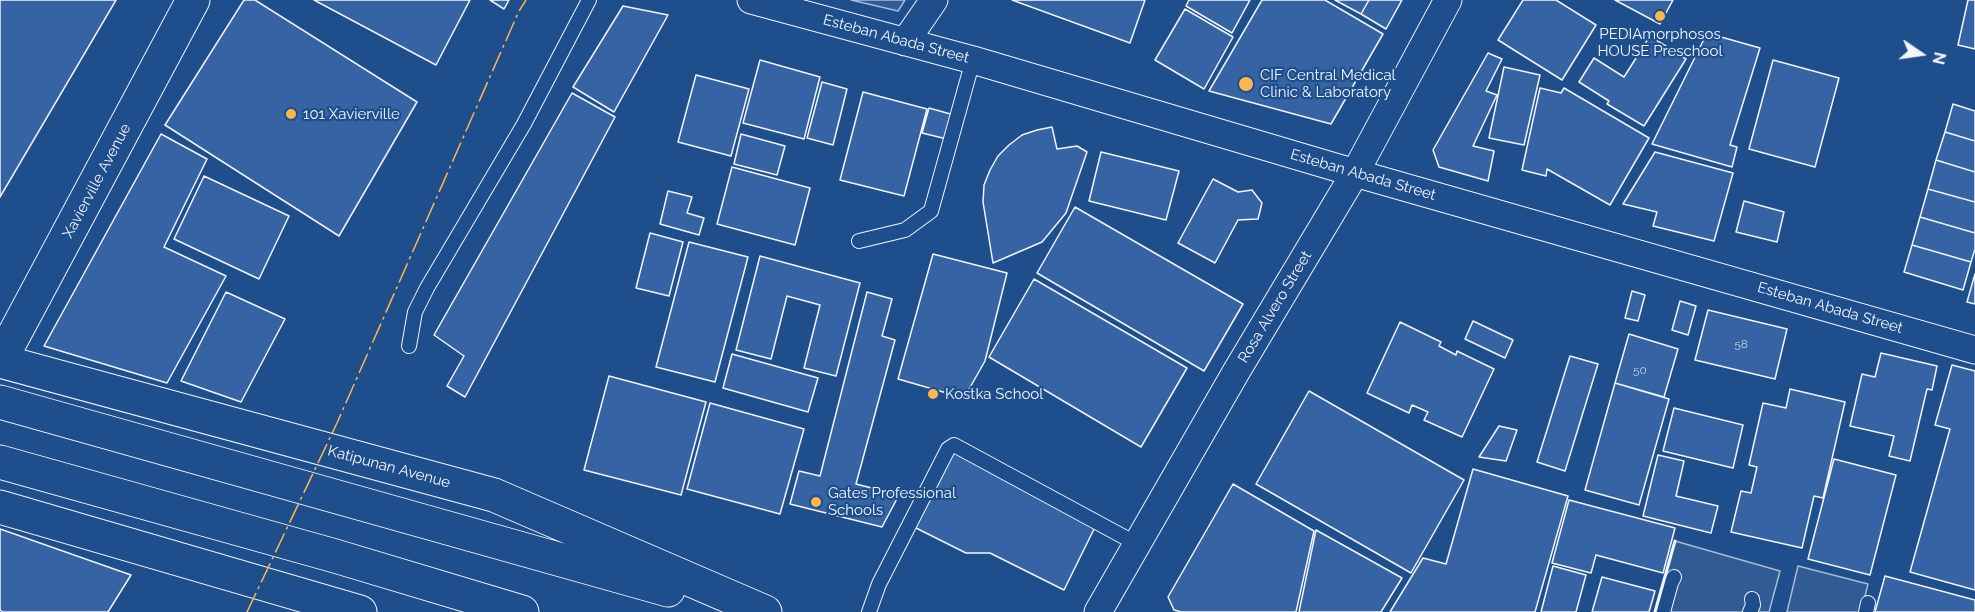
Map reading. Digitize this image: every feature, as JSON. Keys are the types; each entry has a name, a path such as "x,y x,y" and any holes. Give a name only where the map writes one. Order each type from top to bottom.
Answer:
{"main road":[{"name":"Xavierville Avenue","path":"0,361 193,0"},
{"name":"Katipunan Avenue","path":"0,361 494,495 765,612"},
{"path":"0,402 745,612"},
{"path":"0,462 335,556 522,612"},
{"path":"0,507 324,607 360,612"}],"street":[{"name":"Esteban Abada Street","path":"752,0 973,60 1355,173 1975,350"},
{"path":"905,42 934,0"},
{"name":"Rosa Alvero Street","path":"1098,612 1236,372 1355,173 1448,0"}],"lane":[{"path":"409,345 415,312 427,288 524,124 589,0"},
{"path":"859,241 905,230 931,211 973,60"},
{"path":"869,612 884,574 948,449 954,445 1137,544"},
{"path":"1663,612 1674,578"}],"shaded area":[{"path":"851,0 905,0 898,11"},
{"path":"1675,541 1780,571 1769,612 1655,612"},
{"path":"1798,566 1868,584 1861,612 1787,612"}],"building":[{"path":"0,0 116,0 0,197"},
{"name":"101 Xavierville","path":"244,0 255,0 417,102 339,236 165,125"},
{"path":"314,0 470,0 436,65"},
{"path":"490,0 509,0 504,9"},
{"path":"1012,0 1145,0 1130,43"},
{"path":"1189,0 1250,0 1232,33 1186,6"},
{"path":"1262,0 1325,0 1383,34 1331,124 1209,91"},
{"path":"1335,0 1369,0 1361,14"},
{"path":"1369,0 1402,0 1386,29 1361,14"},
{"path":"1523,0 1556,0 1596,25 1562,80 1498,40"},
{"path":"1615,0 1673,0 1660,24"},
{"path":"1968,0 1975,0 1975,49 1958,45"},
{"path":"623,6 668,15 614,112 573,87"},
{"path":"1185,9 1233,37 1204,89 1155,60"},
{"path":"1707,33 1760,48 1730,145 1737,147 1732,167 1652,144"},
{"path":"1650,36 1686,59 1644,126 1607,104 1609,101 1579,82 1594,58 1624,77"},
{"path":"1488,53 1502,59 1486,91 1497,95 1473,146 1494,151 1488,181 1439,167 1433,150"},
{"path":"760,60 820,77 804,139 743,123"},
{"path":"1773,60 1839,78 1815,167 1749,149"},
{"path":"1504,67 1540,75 1524,145 1489,138"},
{"path":"696,75 749,89 731,156 678,142"},
{"path":"822,82 847,89 833,145 807,138"},
{"path":"1540,88 1561,93 1564,88 1649,138 1610,205 1547,169 1546,176 1522,170"},
{"path":"863,92 927,109 904,196 840,180"},
{"path":"572,93 615,117 465,397 447,386 464,356 434,335"},
{"path":"1953,104 1975,111 1975,141 1945,132"},
{"path":"929,108 954,115 947,139 922,133"},
{"path":"1052,127 1057,149 1077,146 1087,152 1066,213 1042,242 993,263 983,202 984,185 990,170 998,156 1022,135"},
{"path":"1945,132 1975,141 1975,172 1936,160"},
{"path":"161,134 207,159 164,247 226,276 167,383 44,346"},
{"path":"741,134 785,146 777,175 734,164"},
{"path":"1101,152 1179,171 1166,220 1089,201"},
{"path":"1655,152 1733,173 1714,241 1653,226 1657,212 1623,204"},
{"path":"1936,160 1975,172 1975,202 1928,189"},
{"path":"732,167 810,188 795,245 717,224"},
{"path":"204,176 289,216 259,279 174,239"},
{"path":"1213,179 1238,192 1252,190 1262,203 1258,219 1238,220 1215,263 1178,243"},
{"path":"1928,189 1975,202 1975,233 1920,217"},
{"path":"668,191 692,197 687,213 704,218 699,235 660,224"},
{"path":"1744,201 1784,212 1777,242 1736,232"},
{"path":"1075,207 1243,304 1204,371 1037,273"},
{"path":"1920,217 1975,233 1975,249 1971,262 1912,245"},
{"path":"650,233 683,242 669,296 636,288"},
{"path":"689,242 748,257 715,382 656,367"},
{"path":"1912,245 1971,262 1963,290 1904,272"},
{"path":"933,254 1007,273 985,361 964,398 898,379"},
{"path":"760,256 860,283 836,376 804,368 820,305 787,296 771,359 736,350"},
{"path":"1975,274 1975,304 1967,302"},
{"path":"1034,279 1187,368 1141,447 989,357"},
{"path":"1632,291 1645,295 1638,321 1625,318"},
{"path":"226,292 285,319 241,402 181,381"},
{"path":"867,292 892,299 882,336 895,340 856,484 899,495 882,527 790,504 799,471 820,476"},
{"path":"1680,301 1696,306 1688,335 1672,330"},
{"path":"1708,310 1787,329 1775,379 1695,360"},
{"path":"1473,321 1513,340 1505,358 1465,339"},
{"path":"1400,322 1441,342 1439,346 1456,355 1457,351 1494,369 1462,437 1424,420 1428,412 1412,405 1409,413 1367,393"},
{"path":"1629,334 1678,349 1664,397 1615,383"},
{"path":"1881,353 1937,366 1932,390 1927,389 1910,461 1889,456 1894,436 1850,426 1862,374 1875,377"},
{"path":"732,354 818,378 808,412 723,388"},
{"path":"1570,356 1598,364 1565,471 1537,462"},
{"path":"1952,365 1975,371 1975,590 1910,572 1950,429 1935,425"},
{"path":"609,376 706,402 681,495 584,470"},
{"path":"1615,383 1669,399 1639,505 1585,490"},
{"path":"1790,389 1845,402 1823,498 1814,496 1802,548 1731,532 1741,491 1751,493 1757,467 1749,465 1763,403 1786,408"},
{"path":"1309,391 1464,480 1411,573 1256,484"},
{"path":"710,403 804,429 780,514 687,489"},
{"path":"1674,408 1743,425 1733,468 1663,451"},
{"path":"1499,426 1517,430 1506,461 1479,457"},
{"path":"953,451 1096,525 1064,590 990,553 966,553 914,527"},
{"path":"1658,455 1684,461 1676,496 1718,506 1711,533 1643,516"},
{"path":"1834,459 1896,475 1870,575 1808,559"},
{"path":"1473,469 1568,496 1535,612 1390,612 1423,558 1446,564"},
{"path":"1233,484 1314,531 1296,612 1181,612 1174,610 1168,597"},
{"path":"1569,500 1675,528 1663,573 1596,555 1591,573 1552,563"},
{"path":"0,529 131,575 108,612 3,612 0,610"},
{"path":"1316,530 1402,578 1381,612 1299,612"},
{"path":"1553,566 1586,575 1576,612 1541,612"},
{"path":"1885,576 1975,600 1975,612 1875,612"},
{"path":"1602,577 1655,591 1649,612 1592,612"}],"wall":[{"path":"1655,612 1675,541"}],"power":[{"path":"247,612 337,423 519,11 526,0"}],"place":[{"name":"PEDIAmorphosos HOUSE Preschool","path":"1660,16"},
{"name":"CIF Central Medical Clinic & Laboratory","path":"1246,84"},
{"name":"101 Xavierville","path":"291,114"},
{"name":"Kostka School","path":"933,394"},
{"name":"Gates Professional Schools","path":"816,502"}]}
